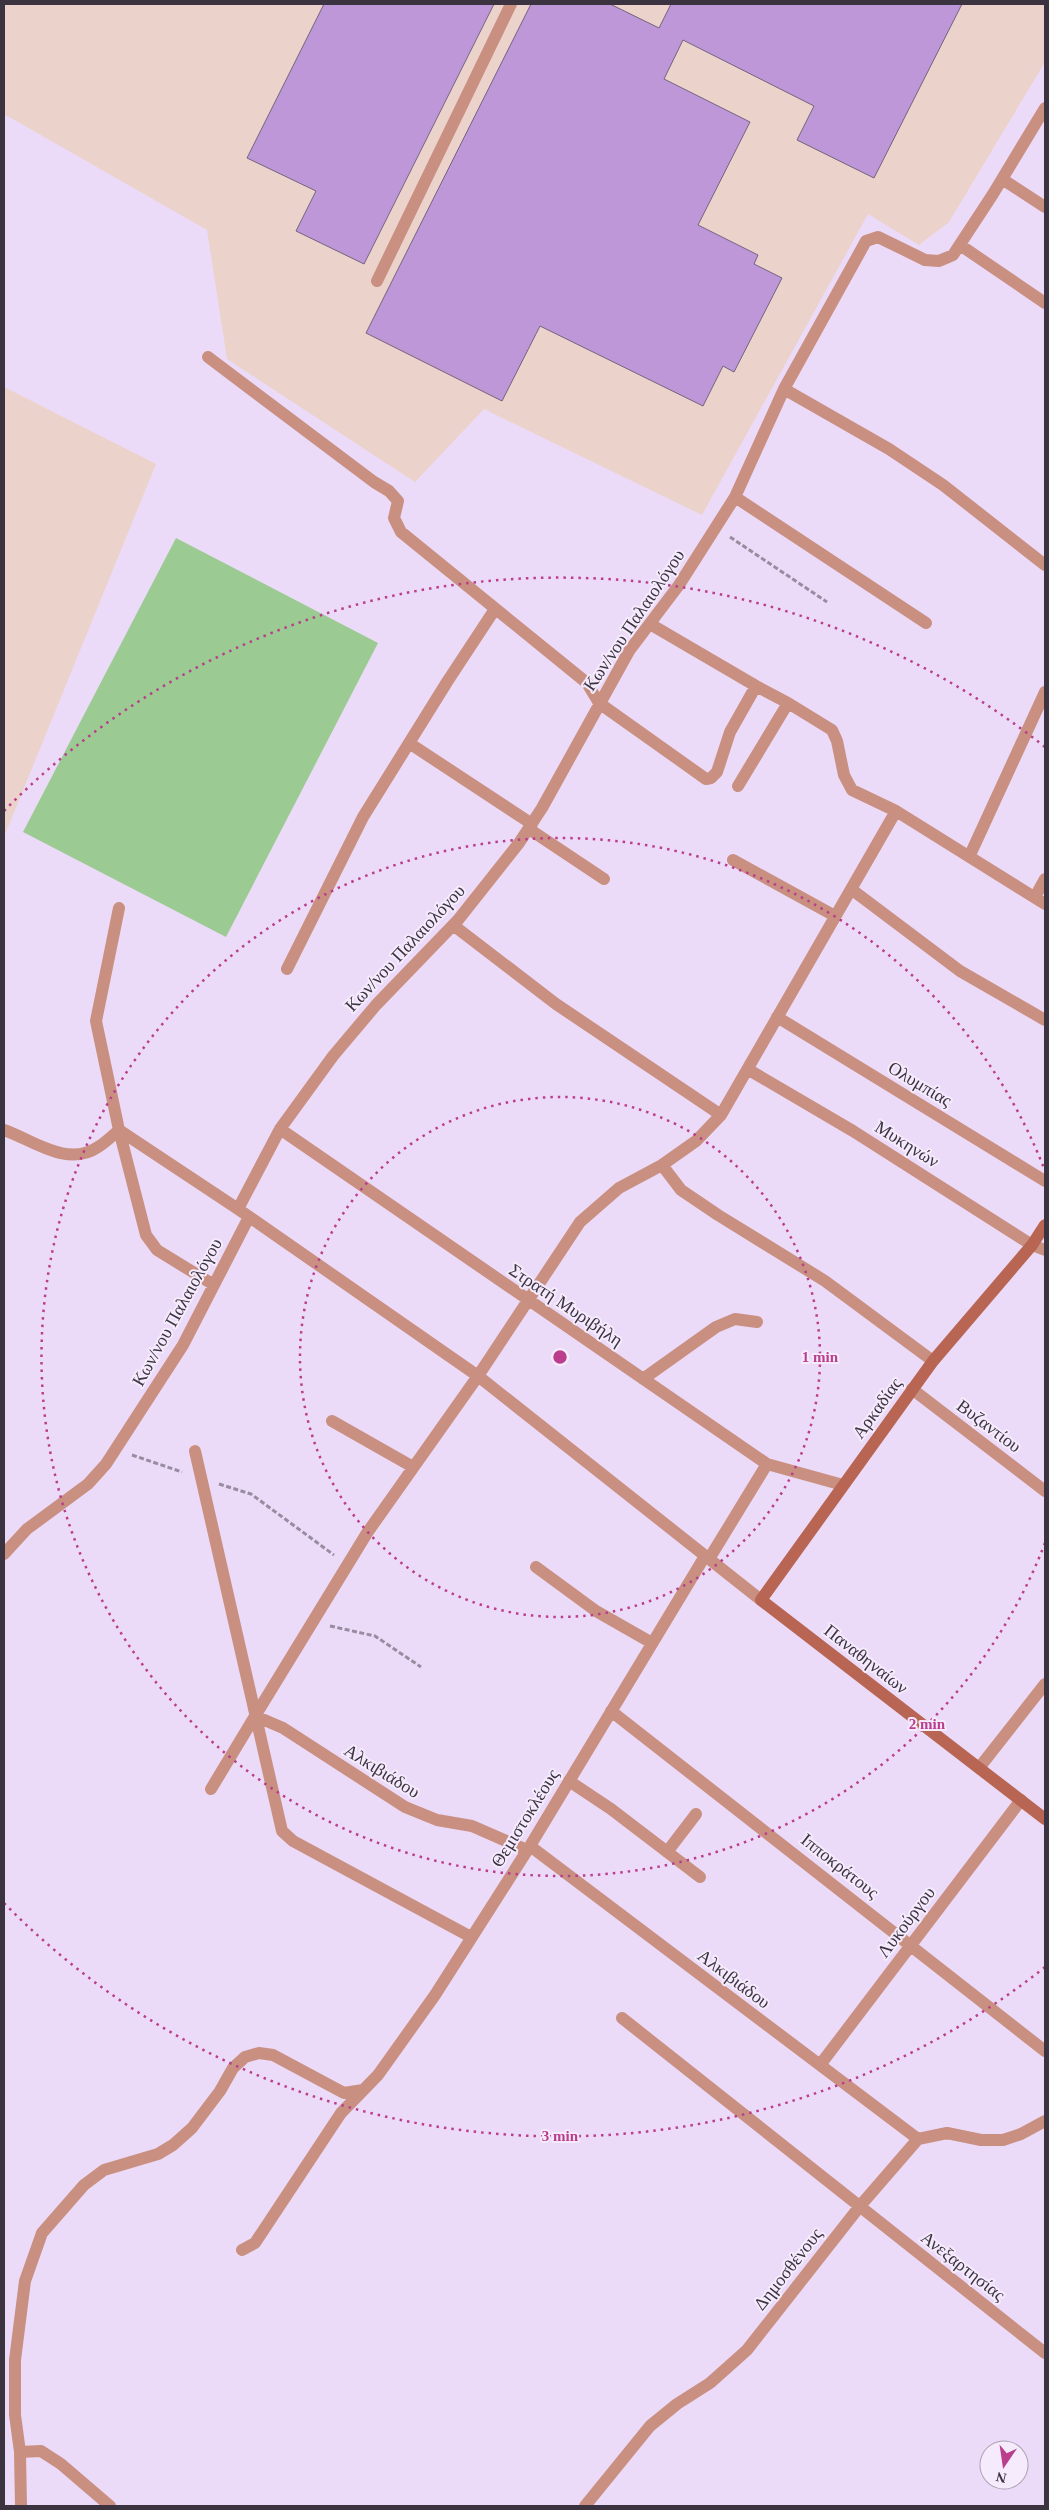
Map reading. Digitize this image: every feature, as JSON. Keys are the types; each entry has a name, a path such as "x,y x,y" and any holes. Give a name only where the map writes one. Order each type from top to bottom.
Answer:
{"street":[{"path":"377,281 511,4"},
{"name":"Κων/νου Παλαιολόγου","path":"238,1209 280,1129 349,1035 453,925 530,826 560,778 599,702 629,651 679,584 735,497 784,389 866,241 878,237 925,260 939,261 953,255 1045,108"},
{"path":"1002,179 1045,207"},
{"path":"960,244 1045,302"},
{"path":"208,357 374,482 389,491 398,501 394,518 401,532 587,684 599,702 706,779 712,778 717,772 730,732 756,686"},
{"path":"784,389 852,427 912,464 1003,530 1045,564"},
{"path":"735,497 926,623"},
{"path":"287,969 363,817 495,609"},
{"path":"650,624 832,730 837,741 844,775 852,790 896,811 970,855 1040,901 1045,879"},
{"path":"970,855 1045,692"},
{"path":"738,786 788,703"},
{"path":"409,743 604,879"},
{"path":"211,1788 347,1564 412,1467 478,1376 527,1299 580,1222 619,1188 662,1165 696,1141 721,1115 749,1070 777,1017 896,811"},
{"path":"733,860 835,916"},
{"path":"851,889 960,971 1045,1020"},
{"path":"118,908 96,1021 119,1130 146,1235 157,1250 214,1285"},
{"path":"453,925 556,1004 721,1115"},
{"name":"Ολυμπίας","path":"777,1017 1045,1181"},
{"name":"Μυκηνών","path":"749,1070 853,1131 1032,1245 1045,1250"},
{"name":"Στρατή Μυριβήλη","path":"280,1129 767,1464 843,1485"},
{"path":"4,1130 52,1151 70,1155 98,1148 119,1130"},
{"path":"119,1130 238,1209 478,1376 760,1600"},
{"path":"662,1165 681,1190 718,1215 826,1281 933,1360"},
{"name":"Κων/νου Παλαιολόγου","path":"4,1554 26,1529 96,1476 117,1449 183,1345 249,1217"},
{"name":"Αρκαδίας","path":"760,1600 933,1360 1032,1245 1045,1225"},
{"path":"644,1379 716,1327 735,1319 757,1322"},
{"name":"Βυζαντίου","path":"912,1389 1045,1491"},
{"path":"332,1421 412,1467"},
{"path":"195,1451 278,1822 286,1836 471,1937"},
{"name":"Θεμιστοκλέους","path":"242,2250 255,2243 341,2113 378,2075 393,2055 528,1848 652,1643 767,1464"},
{"path":"536,1567 596,1611 652,1643"},
{"name":"Παναθηναίων","path":"760,1600 1045,1819"},
{"path":"979,1768 1045,1684"},
{"name":"Ιπποκράτους","path":"611,1711 911,1944 1045,2051"},
{"name":"Αλκιβιάδου","path":"255,1716 283,1728 405,1808 430,1818 472,1826 528,1848 918,2139"},
{"path":"569,1781 611,1809 700,1877"},
{"name":"Λυκούργου","path":"820,2065 1021,1800"},
{"path":"667,1852 696,1814"},
{"name":"Ανεξαρτησίας","path":"622,2018 1045,2353"},
{"path":"21,2506 20,2452 15,2415 15,2360 25,2281 42,2233 84,2185 104,2170 158,2154 173,2145 192,2128 233,2068 245,2057 259,2053 273,2055 344,2093 363,2090"},
{"path":"918,2139 947,2133 981,2140 1003,2140 1025,2132 1045,2121"},
{"name":"Δημοσθένους","path":"585,2506 650,2426 677,2404 710,2383 747,2350 860,2206 918,2139"},
{"path":"20,2452 41,2451 61,2464 110,2506"}],"path":[{"path":"715,527 827,602"},
{"path":"251,1494 347,1564"},
{"path":"311,1622 371,1634 421,1668"}],"shaded area":[{"path":"4,4 1045,4 1045,62 949,222 919,245 868,214 702,515 484,409 415,482 227,359 207,230 4,114"},
{"path":"4,387 156,464 4,837"}],"green space":[{"path":"176,538 378,643 226,937 23,832"}],"building":[{"path":"324,4 494,4 364,264 296,231 316,191 247,158"},
{"path":"531,4 610,4 659,28 671,4 962,4 874,178 797,140 814,106 683,40 664,79 750,122 698,225 758,255 754,264 782,278 734,372 723,366 703,406 540,326 502,401 366,333"}]}
